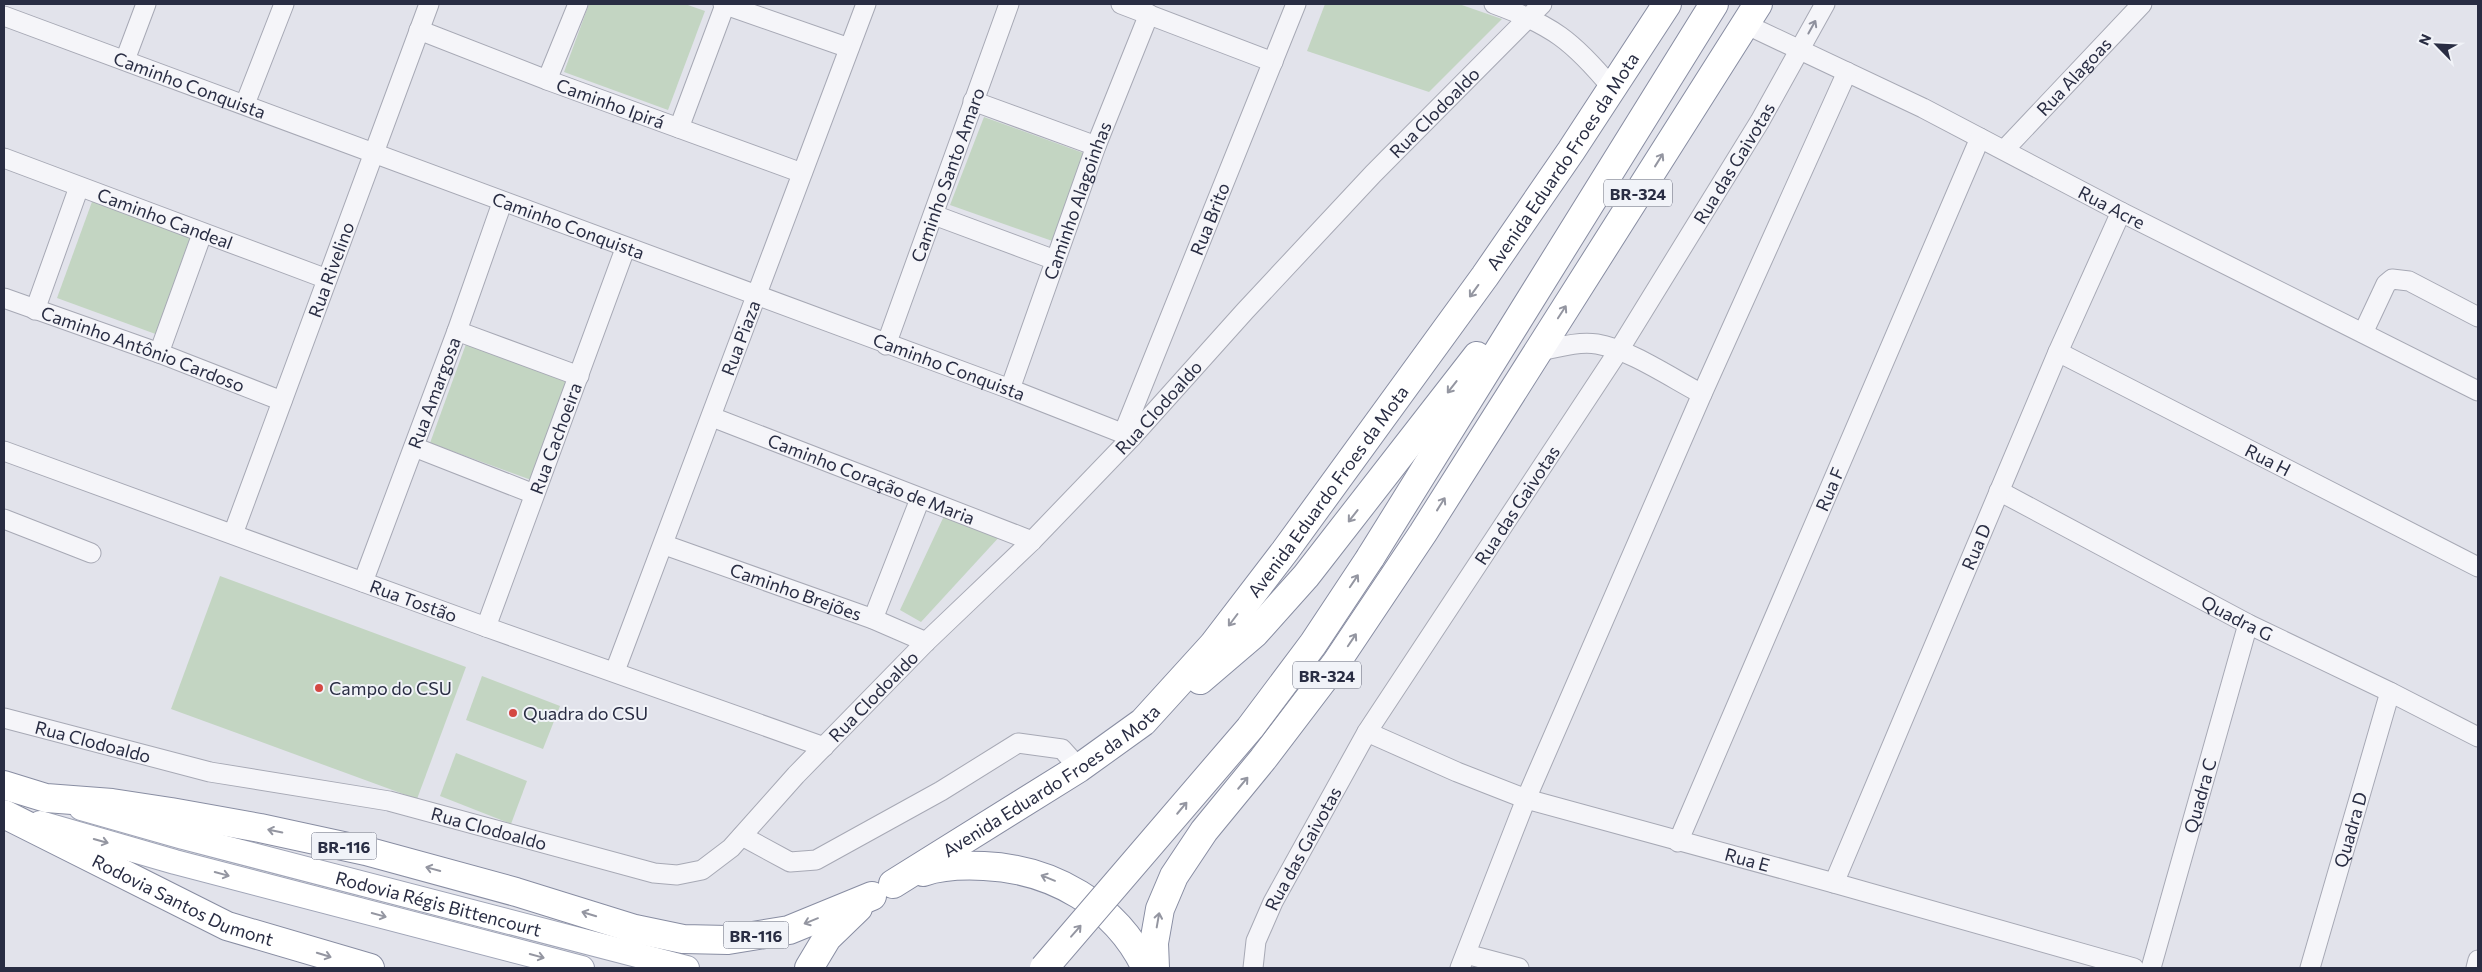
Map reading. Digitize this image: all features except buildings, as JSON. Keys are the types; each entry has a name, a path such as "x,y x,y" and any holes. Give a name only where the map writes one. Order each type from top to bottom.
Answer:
{"highway":[{"name":"Avenida Eduardo Froes da Mota","path":"814,960 827,938 848,916 883,890 1079,768 1143,722 1213,645 1285,551 1485,276 1667,4"},
{"name":"BR-324","path":"1044,968 1250,728 1312,644 1370,558 1714,4"},
{"name":"BR-324","path":"1155,968 1154,943 1160,909 1174,876 1204,831 1263,759 1336,663 1423,533 1751,14"},
{"name":"BR-324","path":"1143,722 1211,672 1255,633 1306,576 1567,238"},
{"name":"BR-116","path":"4,785 46,798 112,803 161,811 260,828 366,851 516,892 635,929 683,939 728,940 789,930 883,890"},
{"name":"Rodovia Santos Dumont","path":"4,814 226,926 370,968"},
{"name":"Avenida Eduardo Froes da Mota","path":"883,890 926,871 961,865 1003,866 1031,872 1064,885 1094,904 1120,928 1146,968"},
{"path":"226,926 305,968"}],"main road":[{"name":"Rodovia Régis Bittencourt","path":"46,798 183,837 687,968"},
{"name":"Rodovia Régis Bittencourt","path":"4,814 175,862 582,968"}],"street":[{"path":"124,60 146,4"},
{"path":"245,104 284,4"},
{"name":"Rua Rivelino","path":"233,534 429,4"},
{"path":"547,80 578,4"},
{"path":"679,128 724,4 849,48"},
{"name":"Rua Piaza","path":"616,671 665,545 866,4"},
{"name":"Caminho Santo Amaro","path":"886,345 1009,4"},
{"path":"1121,4 1274,62"},
{"name":"Rua Brito","path":"1127,436 1296,4"},
{"path":"1494,4 1535,10 1554,30 1575,47 1612,88"},
{"name":"Rua das Gaivotas","path":"1253,968 1256,941 1272,902 1367,732 1619,350 1760,121 1826,4"},
{"name":"Rua Alagoas","path":"2005,149 2142,4"},
{"name":"Rua Clodoaldo","path":"4,718 210,772 389,801 654,873 677,875 702,870 731,848 824,746 926,642 1032,541 1127,436 1366,182 1535,10"},
{"name":"Caminho Alagoinhas","path":"1010,389 1096,146 1150,14"},
{"name":"Rua Acre","path":"1751,14 1799,50 2005,149 2121,212 2478,391"},
{"name":"Caminho Conquista","path":"4,16 245,104 626,249 1010,389 1127,436"},
{"name":"Caminho Ipirá","path":"419,30 547,80 802,173"},
{"path":"1519,968 1463,961 1526,799 1702,394 1846,72"},
{"path":"973,101 1096,146"},
{"name":"Rua F","path":"1678,842 1980,138"},
{"name":"Caminho Candeal","path":"4,158 202,234 327,279"},
{"path":"35,310 79,187"},
{"name":"Rua Amargosa","path":"363,582 457,332 502,203"},
{"name":"Rua D","path":"1834,883 2058,352 2121,212"},
{"path":"934,215 1055,260"},
{"path":"159,353 202,234"},
{"name":"Rua Cachoeira","path":"486,627 626,249"},
{"path":"2363,333 2386,284 2392,279 2409,281 2478,317"},
{"name":"Caminho Antônio Cardoso","path":"4,298 159,353 282,401"},
{"path":"457,332 579,376"},
{"path":"1536,352 1588,343 1619,350 1702,394"},
{"name":"Rua H","path":"2058,352 2478,567"},
{"name":"Caminho Coração de Maria","path":"712,417 1032,541"},
{"path":"414,447 534,494"},
{"name":"Rua Tostão","path":"4,451 486,627 616,671 824,746"},
{"name":"Quadra G","path":"1999,491 2248,624 2390,692 2478,737"},
{"path":"873,619 920,498"},
{"path":"4,519 91,553"},
{"name":"Caminho Brejões","path":"665,545 873,619 926,642"},
{"name":"Quadra C","path":"2152,968 2248,624"},
{"name":"Quadra D","path":"2310,968 2390,692"},
{"name":"Rua E","path":"1367,732 1457,772 1526,799 1834,883 2134,968"},
{"path":"742,836 790,862 816,860 941,791 1018,743 1062,749 1079,768"},
{"path":"2476,968 2478,960"}],"green space":[{"path":"589,4 685,4 705,11 668,110 564,72"},
{"path":"1325,4 1459,4 1502,19 1429,92 1307,51"},
{"path":"984,117 1089,155 1058,243 950,205"},
{"path":"93,199 197,237 161,336 57,298"},
{"path":"466,344 570,382 534,481 430,443"},
{"path":"944,516 1001,535 921,622 900,610"},
{"name":"Campo do CSU","path":"220,576 466,667 417,799 171,709"},
{"name":"Quadra do CSU","path":"482,676 560,706 543,749 466,720"},
{"name":"Quadra do CSU","path":"456,753 527,781 511,824 440,796"}],"place":[{"name":"Campo do CSU","path":"319,688"},
{"name":"Quadra do CSU","path":"513,713"}]}
